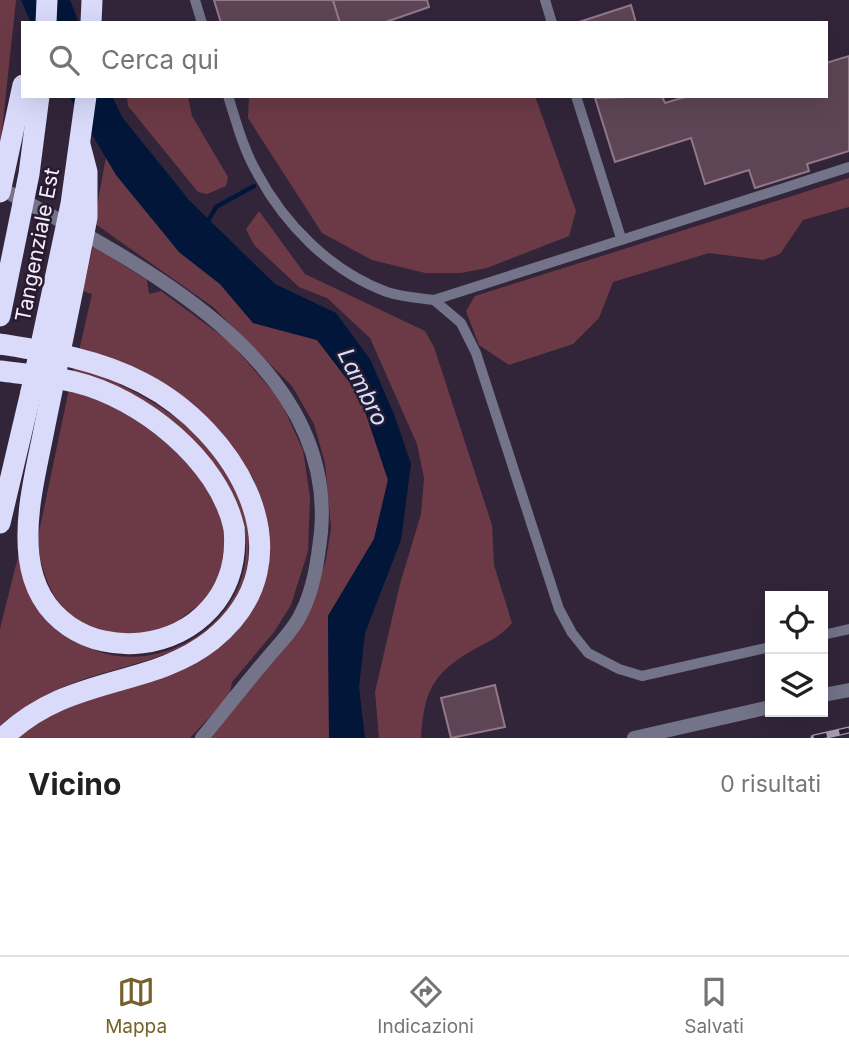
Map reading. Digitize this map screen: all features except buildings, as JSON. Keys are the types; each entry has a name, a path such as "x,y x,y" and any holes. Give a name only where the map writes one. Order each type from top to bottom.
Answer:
{"highway":[{"path":"46,21 47,0"},
{"path":"91,21 92,0"},
{"path":"0,190 21,94"},
{"name":"Tangenziale Est","path":"0,316 29,174 39,98"},
{"name":"Tangenziale Est","path":"0,523 56,284 86,98"},
{"path":"0,371 76,382 117,398 179,440 213,478 226,501 234,528 232,566 220,594 194,625 158,641 116,644 86,635 56,612 37,583 29,557 31,501 87,217 87,172 80,145"},
{"path":"0,344 69,354 105,366 144,383 176,403 203,425 226,450 247,485 257,521 258,548 250,585 232,618 213,639 178,660 80,690 48,703 3,738"}],"street":[{"path":"0,190 107,247 214,319 268,373 307,437 316,468 322,517 315,574 308,598 293,627 202,738"},
{"path":"828,694 849,690"},
{"path":"634,738 765,708"}],"lane":[{"path":"195,0 201,21"},
{"path":"545,0 551,21"},
{"path":"229,98 256,172 289,220 320,253 352,275 388,292 434,300 849,167"},
{"path":"577,98 621,238"},
{"path":"434,300 461,323 476,353 559,609 588,653 619,669 642,676 765,648"},
{"path":"828,634 849,629"}],"shaded area":[{"path":"0,0 16,0 0,149"},
{"path":"127,98 188,98 192,116 228,177 226,186 207,194 198,192 128,106"},
{"path":"249,98 536,98 576,211 569,236 487,268 461,273 425,273 372,260 322,233 248,118"},
{"path":"106,157 179,252 220,284 253,323 317,340 360,396 388,480 374,539 328,616 329,738 211,738 309,610 326,560 331,528 325,463 314,424 292,386 213,307 94,223"},
{"path":"849,178 849,207 803,220 780,254 763,260 709,253 613,282 599,318 573,344 509,365 479,345 466,311 475,296"},
{"path":"259,211 305,274 425,331 434,347 492,525 494,565 512,623 498,636 459,659 439,677 432,686 424,709 421,738 379,738 375,692 400,584 421,514 424,478 417,444 370,338 327,298 299,287 254,245 246,229"},
{"path":"93,246 147,280 149,294 161,291 230,342 280,400 303,450 310,497 308,551 291,605 274,632 232,682 229,696 190,738 16,738 43,717 220,645 266,520 254,480 237,455 79,351 92,294 83,291"},
{"path":"74,364 156,405 204,441 223,464 238,490 249,524 247,567 235,600 205,634 190,643 159,656 65,686 36,702 0,729 0,629 19,553 44,609 58,629 72,640 94,650 125,657 156,654 185,644 210,626 229,604 242,577 246,547 240,516 227,489 208,461 72,375"},
{"path":"69,389 101,400 155,430 196,466 228,523 217,591 154,639 107,634 83,627 56,599 45,575 38,537"}],"water":[{"path":"21,0 70,0 78,21 30,21"},
{"name":"Lambro","path":"70,98 113,98 122,117 189,200 275,284 336,313 370,359 394,414 411,464 401,540 365,633 359,687 365,738 329,738 328,616 374,539 388,480 360,396 317,340 253,323 220,284 179,252 116,175"}],"waterway":[{"path":"207,223 216,207 254,186"}],"railway":[{"path":"814,738 849,730"}]}
